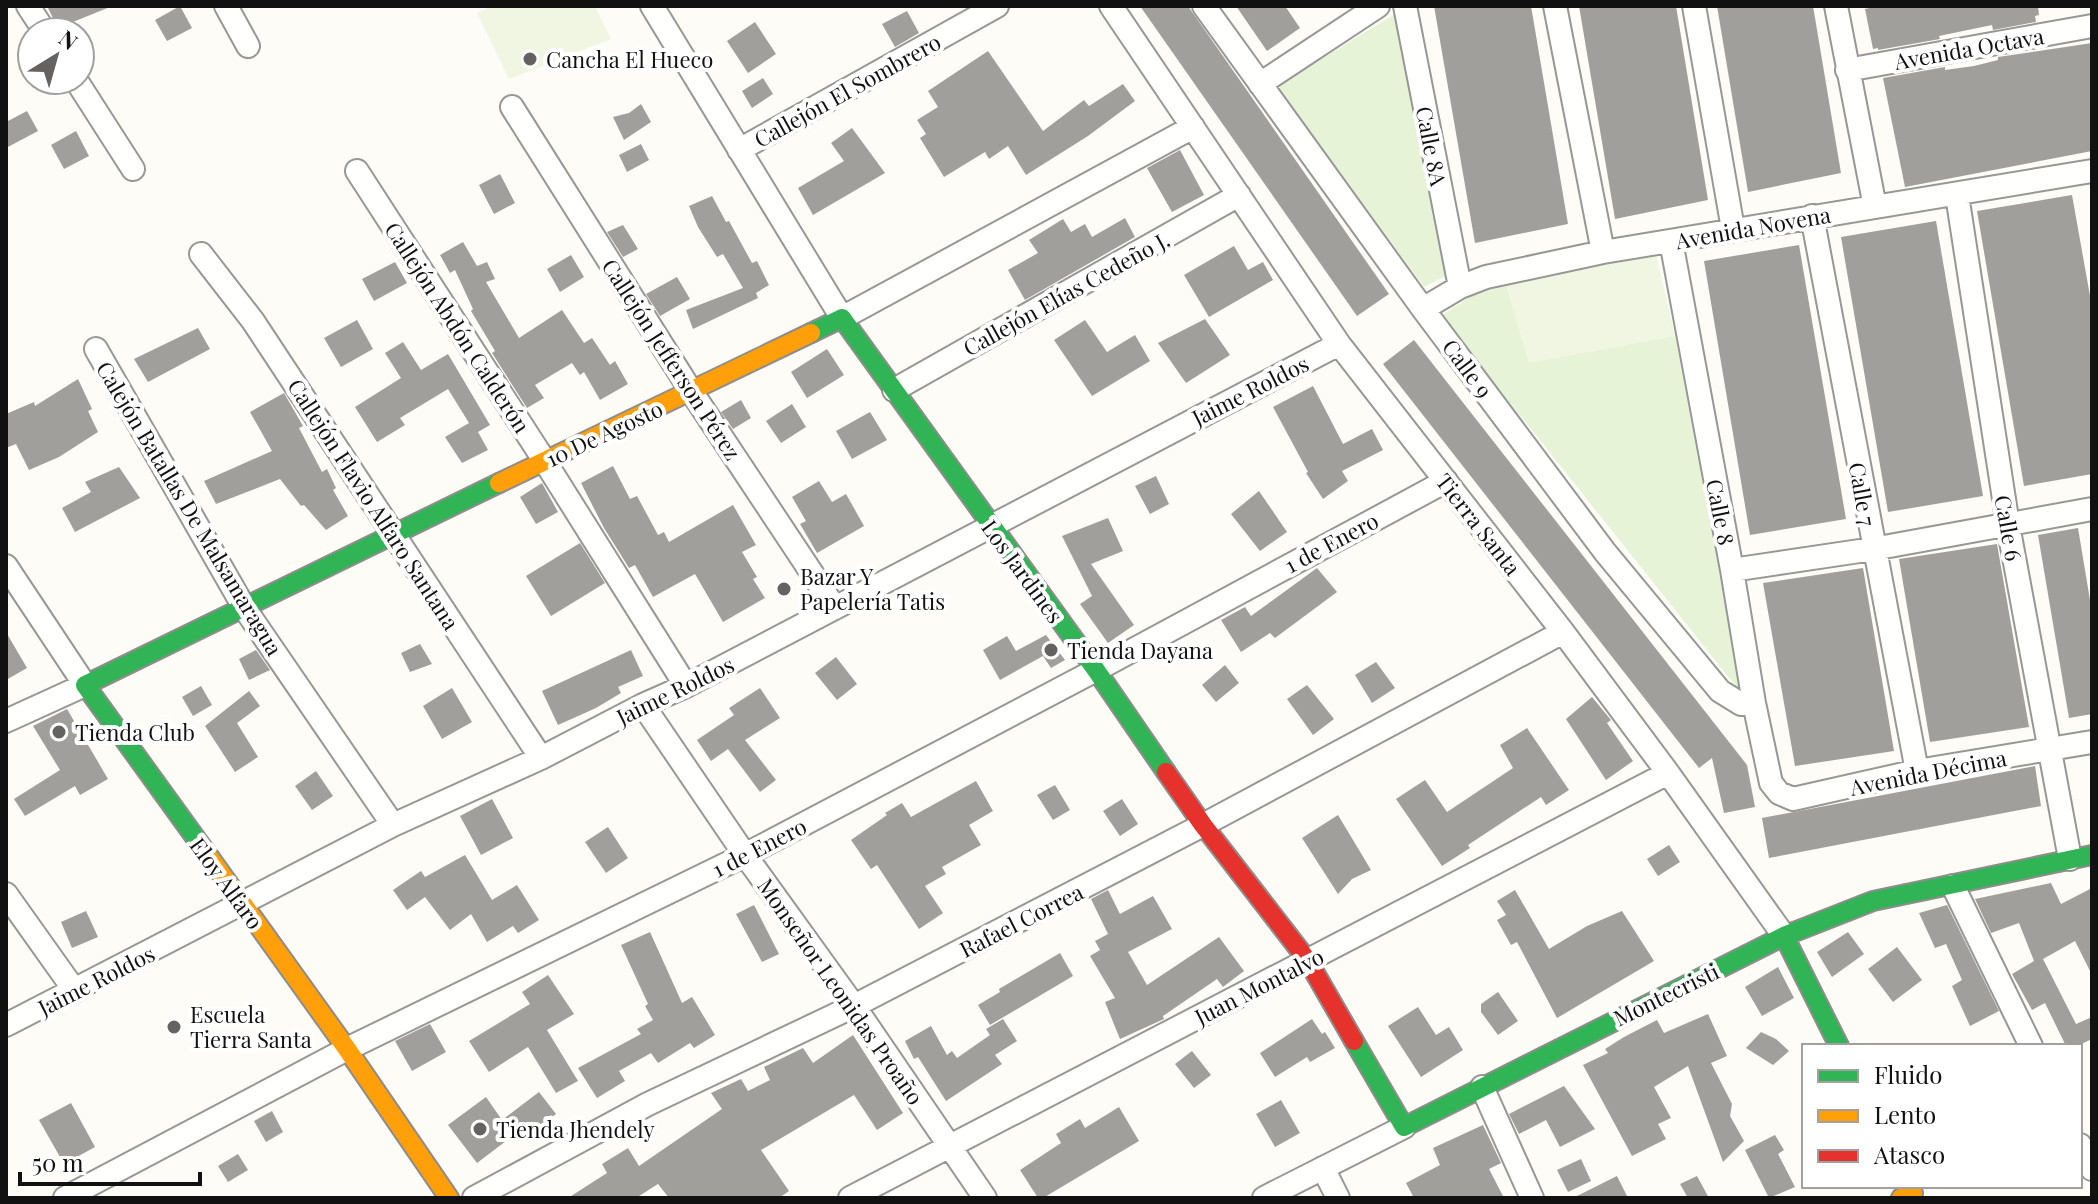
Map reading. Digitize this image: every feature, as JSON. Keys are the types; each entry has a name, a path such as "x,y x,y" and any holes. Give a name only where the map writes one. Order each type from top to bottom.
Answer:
{"street":[{"path":"226,6 248,46"},
{"name":"Los Jardines","path":"652,6 842,318 1096,670 1203,825 1308,961 1404,1127"},
{"name":"Callejón El Sombrero","path":"739,150 997,6"},
{"name":"Tierra Santa","path":"1111,6 1339,344 1563,632 1784,936 1838,1044"},
{"name":"Calle 9","path":"1204,6 1423,309 1605,552 1708,679 1730,700 1741,704 1754,703"},
{"path":"1260,84 1378,6"},
{"name":"Calle 8A","path":"1405,6 1460,287"},
{"path":"1555,6 1603,252"},
{"path":"1694,6 1733,229"},
{"path":"1836,6 1875,207"},
{"name":"Avenida Octava","path":"1847,70 2092,26"},
{"path":"86,96 133,169"},
{"name":"Callejón Jefferson Pérez","path":"512,107 691,391 835,608"},
{"name":"10 De Agosto","path":"6,721 245,609 394,533 842,318 1193,127"},
{"name":"Callejón Abdón Calderón","path":"357,171 686,686"},
{"name":"Avenida Novena","path":"1423,309 1460,287 1486,277 1603,252 2092,171"},
{"name":"Callejón Elías Cedeño J.","path":"894,390 1239,195"},
{"name":"Calle 6","path":"1957,195 2008,525 2050,751 2081,857"},
{"name":"Calle 7","path":"1812,216 1917,771"},
{"name":"Calle 8","path":"1671,241 1771,783"},
{"name":"Callejón Flavio Alfaro Santana","path":"201,254 253,321 541,758"},
{"name":"Jaime Roldos","path":"6,1025 393,825 541,758 686,686 1339,344"},
{"name":"Calejón Batallas De Malsamaragua","path":"96,349 245,609 393,825"},
{"name":"1 de Enero","path":"65,1198 347,1049 745,855 1446,481"},
{"path":"1732,570 1873,549 2092,509"},
{"name":"Eloy Alfaro","path":"6,566 85,685 347,1049 449,1198"},
{"name":"Rafael Correa","path":"474,1198 648,1104 854,1006 1203,825 1563,632"},
{"name":"Monseñor Leonidas Proaño","path":"643,705 985,1198"},
{"name":"Avenida Décima","path":"1771,783 1779,793 1793,799 1917,771 2092,742"},
{"name":"Juan Montalvo","path":"850,1198 1668,773"},
{"name":"Montecristi","path":"1264,1198 1784,936 1873,901 2081,857"},
{"path":"1953,886 2030,1044"},
{"path":"6,894 75,991"},
{"path":"1482,1087 1532,1198"},
{"path":"2082,1149 2092,1169"},
{"path":"1323,1168 1338,1198"}],"green space":[{"name":"Cancha El Hueco","path":"492,6 595,6 611,39 509,79 477,13"},
{"path":"1395,14 1452,273 1424,287 1277,86"},
{"path":"1656,254 1675,336 1529,363 1506,284"},
{"path":"1506,284 1529,362 1675,336 1742,694 1441,316 1470,297"}],"building":[{"path":"47,6 110,6 88,16 52,16"},
{"path":"180,6 192,28 167,41 155,20"},
{"path":"1140,6 1188,6 1389,294 1357,316"},
{"path":"1236,6 1285,6 1300,28 1267,51"},
{"path":"1434,6 1531,6 1568,224 1475,243"},
{"path":"1579,6 1676,6 1708,200 1615,219"},
{"path":"1717,6 1813,6 1841,173 1748,192"},
{"path":"1878,6 2038,6 2039,15 2035,16 2036,22 1993,30 1992,25 1939,36 1940,39 1878,50 1873,49 1865,9"},
{"path":"907,11 919,33 895,47 882,24"},
{"path":"755,22 776,54 748,73 727,41"},
{"path":"2092,43 2092,151 1905,187 1883,78 1945,67 1945,70 1974,66 1998,60 1998,57"},
{"path":"988,51 1043,131 1084,100 1089,106 1123,84 1135,101 1088,136 1026,175 1008,146 989,159 985,152 944,177 920,138 926,134 917,120 938,107 928,91"},
{"path":"763,78 773,94 752,108 742,91"},
{"path":"641,104 651,122 624,140 613,117 629,113"},
{"path":"27,111 38,131 6,148 6,122"},
{"path":"852,128 885,173 813,215 798,188 844,161 831,143"},
{"path":"76,131 89,156 64,169 51,145"},
{"path":"641,144 649,160 627,172 619,155"},
{"path":"1180,150 1204,195 1172,212 1147,168"},
{"path":"500,174 515,203 494,214 479,185"},
{"path":"2072,195 2092,307 2092,474 2024,486 1977,211"},
{"path":"712,196 752,263 757,261 769,285 756,293 758,298 693,329 686,310 743,288 723,254 717,257 689,206"},
{"path":"1125,218 1135,237 1025,300 1008,270 1038,253 1029,240 1063,219 1071,232 1085,224 1092,237"},
{"path":"1936,221 1983,496 1888,512 1841,237"},
{"path":"623,225 638,249 623,257 607,232"},
{"path":"463,242 477,266 487,262 495,279 486,282 519,338 562,310 584,343 592,338 610,365 615,361 628,384 600,400 584,372 580,375 572,363 535,385 544,398 527,408 492,353 495,351 471,311 473,309 455,270 450,273 440,255"},
{"path":"1799,245 1846,519 1750,535 1704,261"},
{"path":"1234,246 1248,270 1263,262 1273,280 1209,317 1184,275"},
{"path":"571,255 584,277 560,292 547,269"},
{"path":"395,262 407,283 374,301 362,279"},
{"path":"677,277 690,299 660,316 646,294"},
{"path":"1205,319 1230,355 1186,383 1158,343"},
{"path":"357,320 373,349 341,367 324,338"},
{"path":"1085,320 1107,352 1135,335 1150,361 1092,396 1054,340"},
{"path":"198,328 210,349 148,382 134,359"},
{"path":"1414,340 1747,765 1755,807 1724,813 1712,758 1699,768 1383,364"},
{"path":"403,342 421,370 448,354 490,425 478,432 488,450 462,463 445,437 469,423 448,389 400,418 405,425 377,442 355,407 401,378 385,353"},
{"path":"827,349 844,375 807,398 791,372"},
{"path":"78,379 92,409 88,411 98,432 59,457 29,470 16,444 6,448 6,414 34,402 35,406"},
{"path":"1313,386 1343,444 1372,429 1383,450 1342,471 1348,481 1323,499 1306,473 1273,407"},
{"path":"284,393 303,426 299,428 322,472 327,469 336,488 333,490 348,516 326,530 304,505 301,506 280,479 216,504 204,481 272,451 250,412"},
{"path":"741,400 751,418 733,429 721,412"},
{"path":"792,404 806,427 781,443 766,421"},
{"path":"870,412 887,440 852,459 836,431"},
{"path":"613,466 630,499 637,496 658,535 664,532 669,542 733,505 756,545 742,552 765,598 723,622 695,574 653,597 635,565 629,568 581,483"},
{"path":"119,467 140,498 75,532 62,508 91,492 85,482"},
{"path":"1156,476 1169,504 1150,514 1135,486"},
{"path":"819,481 832,502 846,494 864,526 817,553 800,524 806,521 792,497"},
{"path":"542,483 558,512 536,524 520,497"},
{"path":"1259,491 1287,532 1260,551 1231,514"},
{"path":"1108,518 1123,551 1091,564 1134,625 1108,643 1080,604 1092,596 1062,536"},
{"path":"2078,528 2092,612 2092,714 2069,718 2038,535"},
{"path":"580,543 605,583 551,616 526,576"},
{"path":"1997,544 2029,727 1930,742 1899,559"},
{"path":"1317,568 1337,592 1275,638 1270,633 1241,652 1221,620 1245,607 1251,616"},
{"path":"1863,568 1894,751 1795,766 1763,583"},
{"path":"6,632 27,668 6,680"},
{"path":"1046,635 1065,660 1051,668 1043,656 1000,680 983,650 1007,636 1016,651"},
{"path":"420,644 432,664 410,672 401,653"},
{"path":"256,650 270,670 249,680 239,659"},
{"path":"631,650 643,676 618,687 621,693 596,708 558,725 542,691"},
{"path":"836,657 857,684 837,700 815,673"},
{"path":"1376,662 1395,688 1372,703 1355,675"},
{"path":"1225,665 1239,683 1216,702 1202,685"},
{"path":"1307,685 1334,719 1313,735 1287,699"},
{"path":"201,686 212,705 193,716 182,697"},
{"path":"452,688 472,722 442,739 423,706"},
{"path":"760,688 780,718 745,740 776,780 760,792 728,749 711,761 697,740 734,715 729,708"},
{"path":"249,691 260,706 237,723 258,757 235,772 205,726"},
{"path":"1592,697 1611,720 1607,723 1633,761 1606,780 1566,719"},
{"path":"67,709 108,779 80,795 75,786 25,816 14,799 60,770 33,726"},
{"path":"1527,728 1569,790 1546,805 1541,797 1442,866 1396,799 1425,780 1447,812 1513,768 1500,745"},
{"path":"2035,766 2041,806 1769,858 1762,818"},
{"path":"316,771 333,796 312,810 295,786"},
{"path":"976,781 993,811 969,825 981,845 942,867 946,874 925,886 943,913 919,929 877,865 871,869 851,840 902,803 911,817"},
{"path":"1055,785 1070,810 1053,820 1037,795"},
{"path":"492,799 513,838 481,855 460,816"},
{"path":"1122,799 1138,824 1120,836 1103,811"},
{"path":"1338,815 1371,870 1352,879 1338,894 1302,838"},
{"path":"608,827 628,858 606,873 585,842"},
{"path":"1669,845 1680,862 1658,876 1647,859"},
{"path":"465,855 492,900 517,885 539,920 518,933 513,926 487,942 471,914 450,930 425,897 407,910 393,890 421,871 425,877"},
{"path":"2051,883 2061,904 2092,888 2092,975 2075,941 2043,959 2076,1024 2092,1017 2092,1039 2081,1044 2065,1044 2045,1003 2032,1010 2012,974 2034,961 2019,923 1991,933 1975,899"},
{"path":"1108,890 1120,914 1153,896 1172,929 1128,952 1147,985 1219,937 1244,971 1223,987 1217,979 1163,1016 1164,1019 1120,1039 1105,1002 1115,998 1090,956 1100,950 1095,941 1108,934 1091,899"},
{"path":"1515,890 1549,949 1587,926 1622,911 1654,961 1557,1018 1517,942 1511,945 1497,920 1506,915 1497,901"},
{"path":"754,905 779,954 762,962 736,914"},
{"path":"1947,905 1999,1011 1970,1026 1952,986 1962,980 1946,944 1935,948 1919,913"},
{"path":"86,911 98,937 72,948 61,922"},
{"path":"650,932 682,1003 692,997 715,1035 694,1048 690,1043 658,1063 651,1053 619,1071 625,1081 597,1098 578,1068 641,1034 637,1029 653,1020 621,945"},
{"path":"1848,932 1864,954 1832,977 1817,952"},
{"path":"1897,947 1922,980 1893,1002 1868,969"},
{"path":"1060,953 1073,976 990,1025 978,1005"},
{"path":"1778,967 1794,998 1762,1016 1745,987"},
{"path":"548,975 574,1014 547,1030 578,1081 556,1093 528,1047 489,1072 469,1041 530,1004 522,992"},
{"path":"1498,992 1518,1021 1498,1035 1481,1012 1481,1004"},
{"path":"1418,1007 1436,1035 1449,1027 1463,1050 1421,1077 1388,1026"},
{"path":"1708,1014 1727,1056 1711,1063 1732,1104 1730,1116 1744,1141 1723,1162 1688,1066 1654,1087 1671,1118 1658,1124 1666,1139 1632,1156 1583,1065 1608,1053 1605,1049 1657,1020 1664,1033"},
{"path":"1003,1019 1017,1041 995,1055 1002,1064 946,1101 918,1057 914,1059 905,1041 931,1026 947,1055 952,1051 957,1058 990,1035 986,1029"},
{"path":"1312,1019 1335,1048 1310,1062 1307,1057 1275,1077 1260,1053"},
{"path":"430,1024 446,1052 412,1071 395,1041"},
{"path":"1761,1032 1776,1039 1789,1051 1773,1065 1746,1048"},
{"path":"853,1035 903,1113 877,1130 854,1095 761,1150 789,1191 779,1198 669,1198 658,1184 636,1198 568,1198 607,1173 602,1164 628,1148 639,1166 722,1109 711,1093 741,1079 748,1091 770,1080 764,1067 803,1048 813,1063"},
{"path":"1192,1051 1211,1075 1194,1088 1175,1064"},
{"path":"1564,1086 1595,1129 1560,1147 1546,1120 1519,1134 1509,1114"},
{"path":"539,1092 556,1114 537,1129 531,1122 477,1163 448,1125 486,1097 502,1120"},
{"path":"1281,1100 1300,1133 1275,1147 1256,1114"},
{"path":"71,1103 95,1147 64,1164 39,1120"},
{"path":"1119,1107 1139,1141 1043,1198 1038,1198 1020,1170 1061,1143 1056,1134 1080,1119 1085,1128"},
{"path":"272,1111 283,1132 266,1142 254,1121"},
{"path":"1483,1125 1501,1163 1489,1169 1504,1198 1414,1198 1406,1183 1440,1165 1433,1148"},
{"path":"1775,1135 1784,1150 1778,1154 1795,1187 1769,1198 1745,1150"},
{"path":"238,1154 248,1170 228,1182 218,1166"},
{"path":"1581,1159 1591,1181 1568,1192 1557,1170"},
{"path":"1617,1176 1628,1198 1573,1198"},
{"path":"1697,1176 1709,1198 1688,1198 1680,1184"}],"traffic: fast":[{"path":"811,333 842,318 1166,772"},
{"path":"210,858 85,685 499,483"},
{"path":"1354,1041 1404,1127 1784,936 1873,901 2092,855"},
{"path":"1784,936 1838,1044"}],"traffic: slow":[{"path":"499,483 811,333"},
{"path":"210,858 449,1198"},
{"path":"1901,1198 1913,1193 1910,1188"}],"traffic: jam":[{"path":"1166,772 1308,961 1354,1041"}],"place":[{"name":"Cancha El Hueco","path":"530,59"},
{"name":"Bazar Y Papelería Tatis","path":"784,589"},
{"name":"Tienda Dayana","path":"1051,650"},
{"name":"Tienda Club","path":"59,732"},
{"name":"Escuela Tierra Santa","path":"174,1027"},
{"name":"Tienda Jhendely","path":"480,1129"}]}
